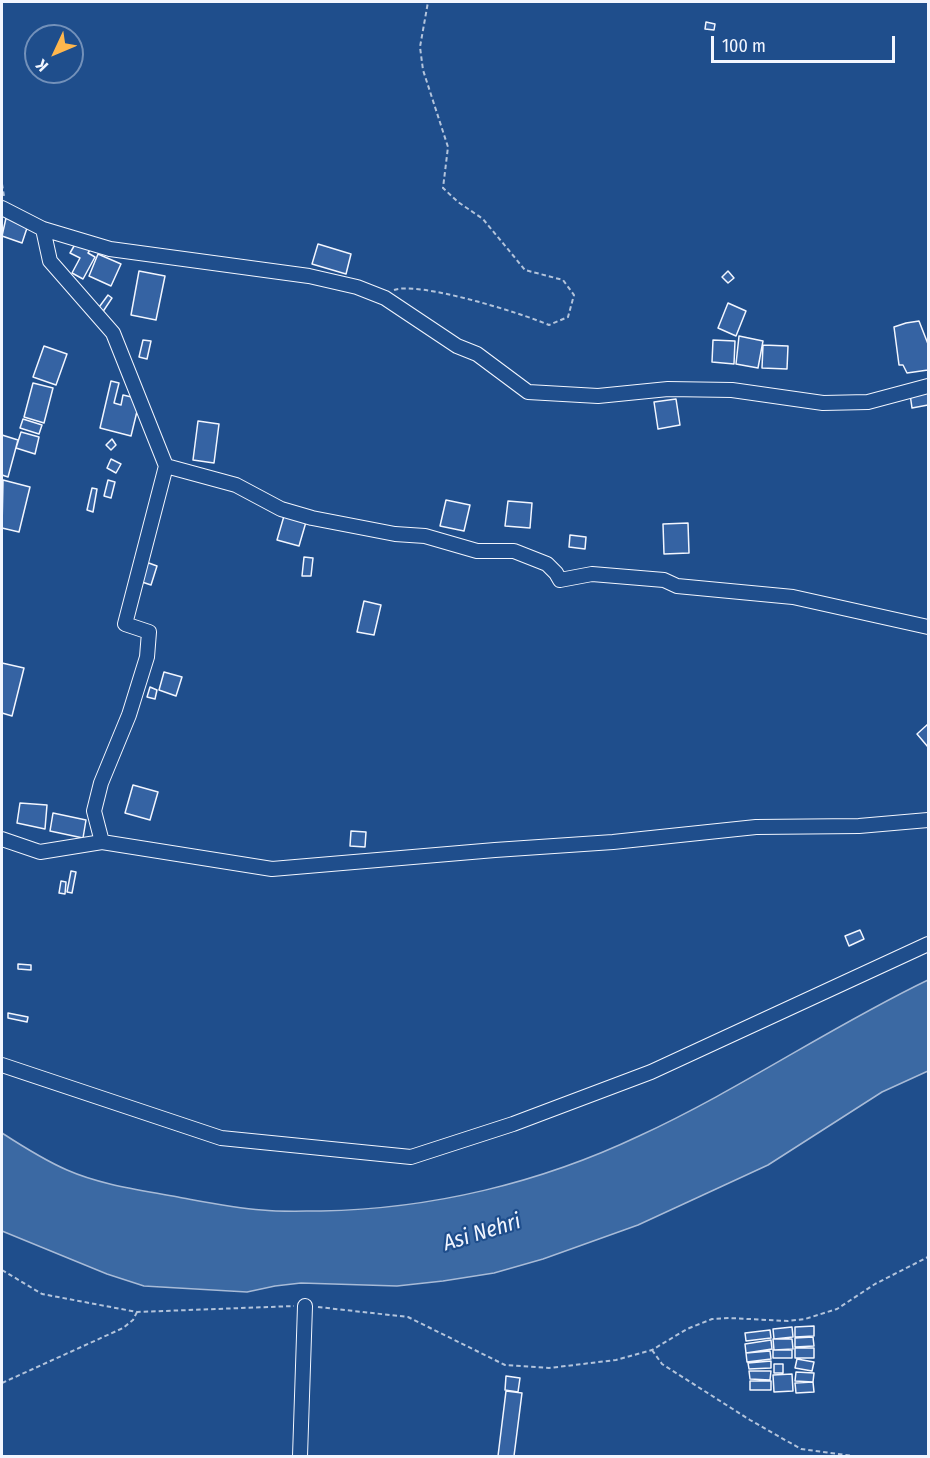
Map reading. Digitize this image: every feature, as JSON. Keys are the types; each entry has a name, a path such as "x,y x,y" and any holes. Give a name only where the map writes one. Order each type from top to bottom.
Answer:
{"street":[{"path":"2,208 43,229 110,249 309,276 357,287 385,298 457,346 477,354 528,392 598,396 668,389 732,390 823,403 868,402 928,386"},
{"path":"43,229 50,261 113,333 166,466 125,624 149,632 147,657 129,715 101,783 94,812 102,842"},
{"path":"166,466 236,485 281,509 312,518 395,534 425,536 477,551 514,551 547,564 560,580 592,574 664,580 677,586 793,597 928,627"},
{"path":"2,839 40,852 102,842 272,869 613,842 756,827 859,826 928,820"},
{"path":"2,1065 221,1138 411,1157 513,1124 651,1072 928,944"},
{"path":"300,1456 305,1306"}],"path":[{"path":"385,298 396,289 406,287 438,292 525,315 549,325 568,317 574,294 563,280 525,270 483,219 458,202 443,188 448,147 423,70 420,47 428,2"},
{"path":"2,1270 42,1294 137,1312 305,1306 408,1317 505,1365 549,1368 615,1360 652,1350 687,1329 712,1320 729,1318 788,1321 805,1319 837,1309 875,1284 928,1257"},
{"path":"2,1383 123,1328 133,1320 137,1312"},
{"path":"652,1350 662,1364 750,1420 801,1449 853,1456"}],"water":[{"name":"Asi Nehri","path":"928,980 928,1071 882,1092 768,1165 638,1225 543,1259 494,1273 397,1286 301,1283 247,1292 144,1286 107,1274 2,1231 2,1133 50,1162 93,1180 230,1206 277,1211 321,1211 403,1205 444,1199 524,1180 601,1153 639,1136 713,1099"}],"building":[{"path":"706,22 715,24 714,30 705,29"},
{"path":"6,218 28,225 22,243 2,236"},
{"path":"77,241 91,248 88,253 95,257 83,279 72,273 80,258 70,253"},
{"path":"318,244 351,254 346,274 312,264"},
{"path":"98,254 121,264 111,286 89,276"},
{"path":"139,271 165,276 156,320 131,315"},
{"path":"728,271 734,278 728,283 722,277"},
{"path":"108,295 112,298 102,313 97,310"},
{"path":"728,303 746,311 736,336 718,328"},
{"path":"919,321 928,344 928,370 907,373 903,365 899,365 894,327"},
{"path":"739,336 763,341 758,368 736,364"},
{"path":"143,340 151,341 147,359 139,357"},
{"path":"713,340 735,341 734,364 712,362"},
{"path":"763,345 788,346 787,369 762,368"},
{"path":"44,346 67,354 56,385 33,377"},
{"path":"111,381 119,383 114,403 121,405 123,395 140,399 131,436 100,428"},
{"path":"33,383 53,388 44,423 24,417"},
{"path":"928,391 928,405 912,408 910,394"},
{"path":"676,399 680,425 658,429 654,402"},
{"path":"23,419 42,425 39,434 20,428"},
{"path":"198,421 219,424 214,463 193,460"},
{"path":"21,432 39,437 35,454 16,448"},
{"path":"2,435 18,440 8,477 2,475"},
{"path":"112,439 116,445 111,450 106,445"},
{"path":"111,459 121,464 116,473 107,468"},
{"path":"3,480 30,487 19,532 2,528"},
{"path":"108,480 115,482 111,498 104,496"},
{"path":"92,488 97,489 93,512 87,510"},
{"path":"446,500 470,505 464,531 440,526"},
{"path":"508,501 532,503 530,528 505,526"},
{"path":"284,516 306,522 299,546 277,540"},
{"path":"688,523 689,553 664,554 663,524"},
{"path":"570,535 586,537 585,549 569,547"},
{"path":"304,557 313,558 311,576 302,576"},
{"path":"146,562 157,566 151,585 139,581"},
{"path":"364,601 381,605 374,635 357,632"},
{"path":"2,663 24,668 12,716 2,713"},
{"path":"164,672 182,677 176,696 159,690"},
{"path":"150,687 157,690 155,699 147,697"},
{"path":"928,724 928,747 917,734"},
{"path":"133,785 158,792 150,820 125,813"},
{"path":"20,803 47,805 45,829 17,823"},
{"path":"53,813 86,820 83,838 50,831"},
{"path":"351,831 366,832 365,847 350,846"},
{"path":"71,871 76,872 72,893 67,892"},
{"path":"61,881 66,882 65,894 59,893"},
{"path":"860,930 864,939 849,946 845,936"},
{"path":"18,964 31,965 31,970 18,969"},
{"path":"8,1013 28,1017 27,1022 8,1018"},
{"path":"814,1326 814,1336 795,1337 795,1327"},
{"path":"792,1327 793,1337 774,1339 773,1329"},
{"path":"770,1330 771,1338 746,1341 745,1333"},
{"path":"813,1337 814,1346 795,1347 795,1338"},
{"path":"773,1339 792,1339 793,1349 774,1350"},
{"path":"771,1340 772,1349 746,1353 745,1344"},
{"path":"795,1348 814,1348 814,1358 795,1358"},
{"path":"773,1350 792,1350 792,1358 773,1358"},
{"path":"770,1351 771,1359 747,1362 746,1353"},
{"path":"797,1359 814,1362 812,1371 795,1368"},
{"path":"771,1361 771,1368 749,1369 748,1363"},
{"path":"774,1364 783,1364 783,1373 774,1373"},
{"path":"749,1371 771,1371 770,1380 750,1379"},
{"path":"796,1372 814,1373 813,1382 795,1381"},
{"path":"792,1374 793,1391 774,1392 773,1375"},
{"path":"506,1376 520,1378 518,1392 505,1390"},
{"path":"750,1381 771,1381 771,1390 750,1390"},
{"path":"813,1382 814,1392 796,1393 795,1383"},
{"path":"506,1391 522,1393 514,1456 498,1456"}]}
